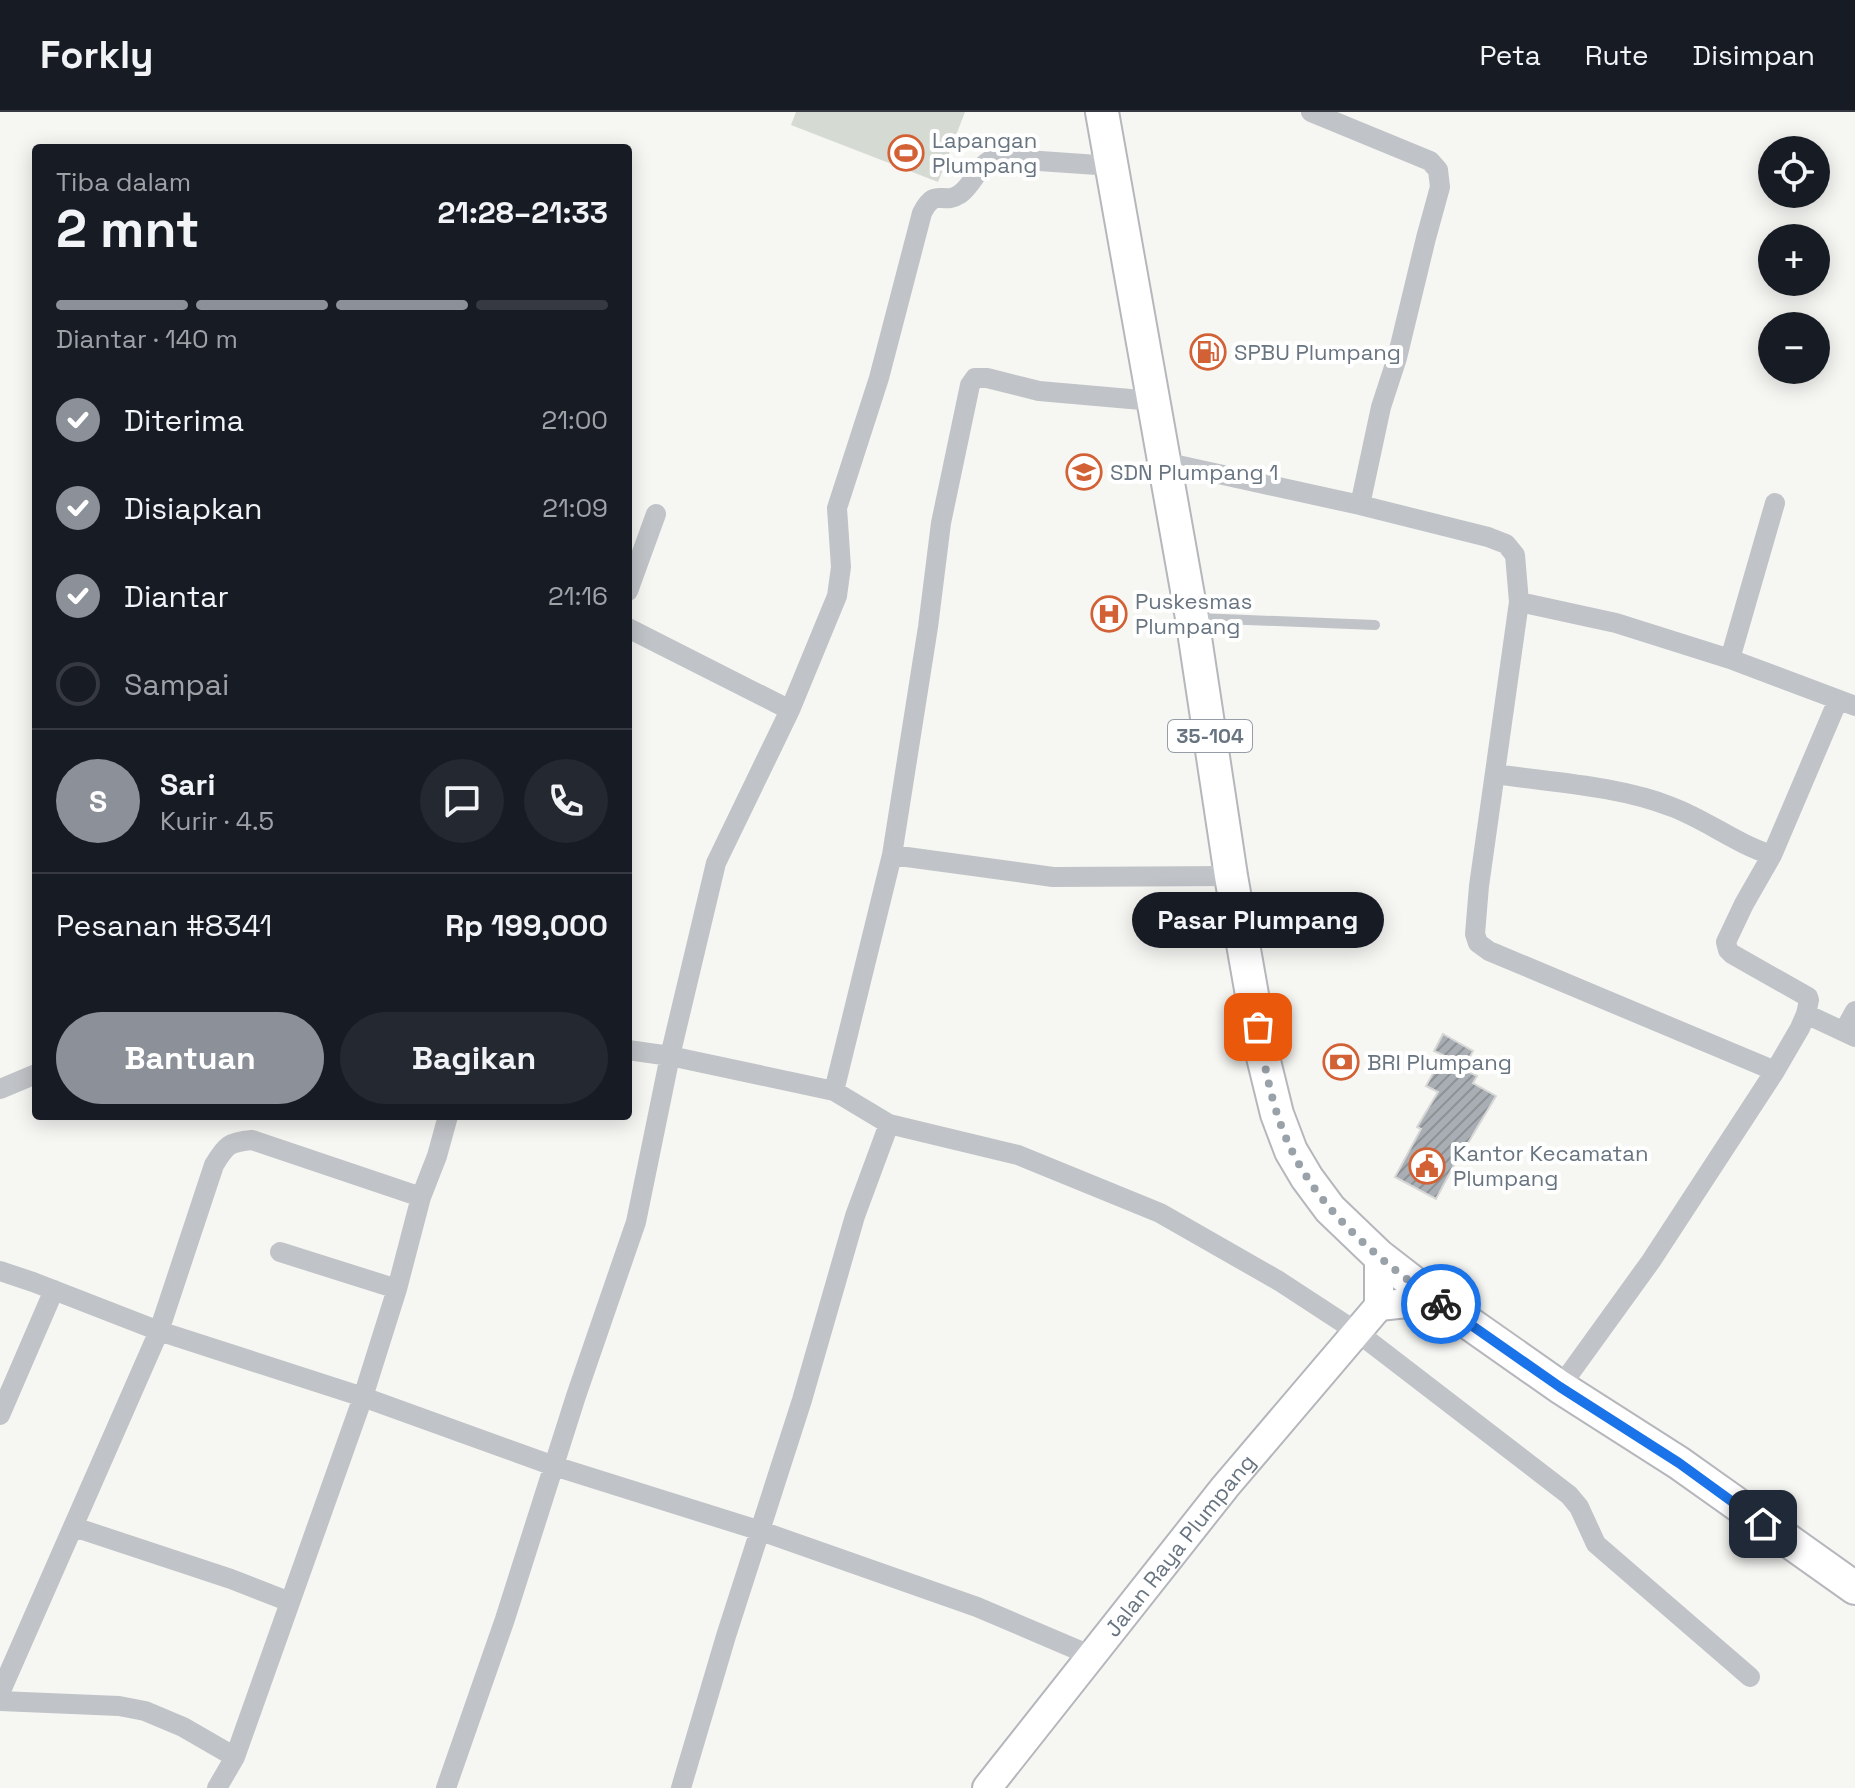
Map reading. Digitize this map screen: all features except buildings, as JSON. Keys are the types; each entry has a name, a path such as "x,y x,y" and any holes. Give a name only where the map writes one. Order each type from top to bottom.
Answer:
{"main road":[{"name":"35-104","path":"1102,112 1192,618 1231,876 1263,1057 1277,1114 1291,1151 1330,1209 1379,1256 1436,1300 1560,1387 1851,1577"}],"street":[{"path":"1311,112 1430,161 1438,170 1440,187 1397,358 1381,407 1360,505"},
{"path":"446,1788 636,1222 670,1056 716,863 790,710 837,596 841,567 837,508 879,378 922,213 933,198 949,198 961,193 983,164 996,158 1112,166"},
{"path":"834,1091 892,855 941,523 970,385 975,378 987,378 1039,391 1153,401"},
{"path":"1164,462 1360,505 1506,544 1515,555 1519,602 1475,934 1478,943 1489,951 1775,1071"},
{"path":"1730,659 1775,503"},
{"path":"632,580 656,514"},
{"path":"1519,602 1616,623 1730,659 1847,703 1726,942 1732,954 1808,997 1806,1014 1775,1071 1651,1261 1560,1387"},
{"path":"632,630 790,710"},
{"path":"1495,774 1617,791 1672,806 1754,850 1772,855"},
{"path":"892,855 1053,877 1231,876"},
{"path":"1806,1014 1849,1034 1855,1011"},
{"path":"632,1051 834,1091 889,1124 1018,1155 1160,1213 1279,1281 1357,1332 1569,1495 1579,1507 1596,1544 1750,1677"},
{"path":"0,1089 32,1076"},
{"path":"217,1788 235,1757 363,1397 397,1289 421,1197 447,1120"},
{"path":"681,1788 802,1400 855,1216 889,1124"},
{"path":"0,1693 159,1331 214,1165 223,1149 234,1141 252,1140 421,1197"},
{"path":"280,1252 397,1289"},
{"path":"1379,1256 1379,1306 1436,1300"},
{"path":"0,1271 159,1331 363,1397 554,1466 761,1531 977,1607 1092,1656"},
{"path":"0,1415 54,1290"},
{"name":"Jalan Raya Plumpang","path":"987,1788 1225,1487 1379,1306"},
{"path":"74,1527 290,1602"},
{"path":"0,1701 119,1706 145,1711 183,1727 235,1757"}],"lane":[{"path":"1192,618 1375,625"}],"shaded area":[{"name":"Lapangan Plumpang","path":"796,112 965,112 938,182 791,125"}],"way so far":[{"path":"1258,1027 1277,1114 1291,1151 1307,1178 1330,1209 1356,1236 1441,1304"}],"place":[{"name":"Lapangan Plumpang","path":"906,153"},
{"name":"SPBU Plumpang","path":"1208,352"},
{"name":"SDN Plumpang 1","path":"1084,472"},
{"name":"Puskesmas Plumpang","path":"1109,614"},
{"name":"Pasar Plumpang","path":"1258,1027"},
{"name":"BRI Plumpang","path":"1341,1062"},
{"name":"Kantor Kecamatan Plumpang","path":"1427,1166"}],"route":[{"path":"1441,1304 1560,1387 1679,1463 1763,1524"}]}
